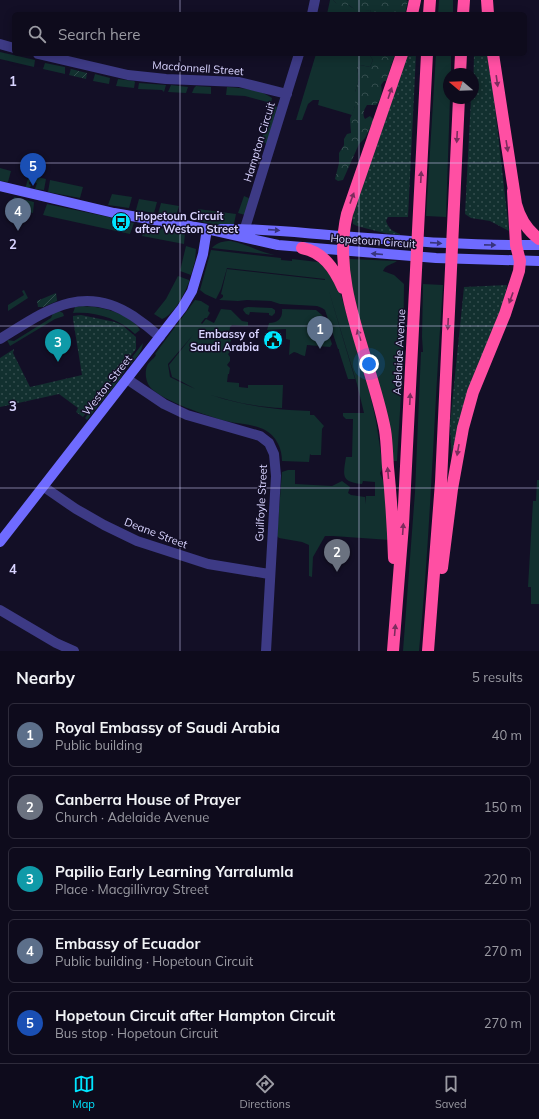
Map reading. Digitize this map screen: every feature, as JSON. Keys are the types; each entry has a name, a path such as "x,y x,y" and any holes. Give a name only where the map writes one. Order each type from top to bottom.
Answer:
{"highway":[{"path":"412,12 414,0"},
{"path":"429,12 430,0"},
{"path":"463,12 464,0"},
{"path":"487,0 488,12"},
{"path":"350,306 345,276 344,251 344,236 347,214 401,56"},
{"name":"Adelaide Avenue","path":"393,651 403,524 427,56"},
{"path":"460,68 461,56"},
{"path":"428,651 439,592 452,488 461,435 475,386 514,288 519,271 520,261 516,245 513,191 493,56"},
{"path":"428,651 441,482 459,104"},
{"path":"513,191 521,218 530,231 539,239"},
{"path":"302,248 314,251 328,262 338,277 350,306 372,379 385,431 392,517 396,609"}],"main road":[{"name":"Hopetoun Circuit","path":"0,186 114,213 244,234 278,245 436,258 539,261"},
{"name":"Weston Street","path":"0,542 182,308 192,291 203,254 207,229"},
{"name":"Hopetoun Circuit","path":"244,234 270,229 344,236 463,244 539,245"}],"street":[{"path":"312,12 315,0"},
{"path":"0,44 12,47"},
{"name":"Macdonnell Street","path":"47,56 128,74 166,79 239,82 287,94"},
{"name":"Hampton Circuit","path":"244,234 298,56"},
{"path":"0,339 55,307 81,300 102,302 126,312 160,337"},
{"name":"Guilfoyle Street","path":"127,379 164,404 187,415 260,436 269,443 274,454 276,465 266,651"},
{"name":"Deane Street","path":"44,487 76,509 137,541 208,564 270,574"},
{"path":"0,610 56,643 74,651"}],"green space":[{"path":"330,0 333,0 336,3 349,5 356,9 371,10 370,12 327,12"},
{"path":"333,0 408,1 405,12 370,12 371,10 358,12 349,5 341,6"},
{"path":"439,0 453,0 453,12 438,12"},
{"path":"0,52 12,56 35,60 34,67 0,59"},
{"path":"315,56 370,56 373,60 370,67 360,65 357,67 359,80 355,92 355,106 352,115 318,105 319,100 313,100 308,104 302,120 296,120"},
{"path":"370,56 394,56 386,81 384,81 381,85 382,93 379,100 376,105 367,105 364,110 365,119 370,116 374,120 365,138 359,144 343,180 338,181 335,179 339,163 339,153 344,145 344,139 347,134 351,133 350,119 355,106 355,92 359,80 357,67 360,65 370,67 373,60"},
{"path":"404,56 416,56 408,217 388,217 386,221 391,229 400,235 384,233 353,224 352,219"},
{"path":"436,56 451,56 451,68 443,68 443,104 450,104 446,217 426,216"},
{"path":"474,56 489,56 509,231 490,221 471,218 465,214 471,104 479,104 479,68 474,68"},
{"path":"45,63 65,67 65,74 43,69"},
{"path":"71,69 87,73 86,79 69,75"},
{"path":"95,74 110,78 109,84 93,81"},
{"path":"118,79 134,81 134,88 116,86"},
{"path":"139,83 166,85 164,92 162,90 138,89"},
{"path":"171,85 188,87 186,93 168,92"},
{"path":"196,86 211,87 211,94 192,93"},
{"path":"227,87 257,91 272,98 271,103 245,96 226,95"},
{"path":"272,105 277,107 267,144 261,142"},
{"path":"0,168 11,171 8,182 0,181"},
{"path":"29,175 46,179 44,190 35,189 37,183 29,182 31,185 30,188 25,187"},
{"path":"50,180 83,187 80,198 48,192"},
{"path":"112,194 132,197 129,208 108,205"},
{"path":"244,196 251,199 245,215 238,213"},
{"path":"14,197 34,202 33,213 10,208"},
{"path":"139,199 157,202 154,213 136,210"},
{"path":"161,203 179,206 176,216 159,215"},
{"path":"47,204 118,219 117,221 123,223 124,221 134,223 130,234 43,215"},
{"path":"198,209 236,214 234,224 224,226 196,221"},
{"path":"146,225 185,233 184,244 142,236"},
{"path":"231,241 275,255 212,248 221,242"},
{"path":"186,246 196,249 195,261 191,275 180,271"},
{"path":"211,250 281,258 281,260 292,261 292,259 318,262 322,264 339,288 370,394 376,421 383,468 380,473 386,488 390,540 325,536 313,557 312,577 309,576 309,545 302,542 279,538 277,536 282,472 295,470 295,484 332,486 342,481 350,487 348,493 351,495 365,497 365,504 366,496 375,496 375,482 363,481 362,484 350,482 345,477 344,473 346,457 352,457 353,419 346,419 343,416 343,413 364,413 357,384 328,288 355,379 348,379 325,310 322,308 317,306 280,304 271,301 219,300 223,297 221,294 227,269 325,279 227,268 221,289 216,299 200,290"},
{"path":"349,259 397,261 387,266 383,271 394,275 404,284 403,361 397,461 393,461 350,280"},
{"path":"178,276 189,280 189,282 182,298 175,308 171,313 162,319 154,314 166,299"},
{"path":"423,284 443,285 427,560 419,651 403,651 415,492 421,352 423,352"},
{"path":"507,285 502,310 452,467 450,424 464,287"},
{"path":"24,290 28,298 8,311 8,305 24,295 22,291"},
{"path":"56,293 57,301 43,307 38,307 37,301"},
{"path":"195,300 201,301 209,306 208,311 210,313 201,323 202,324 206,319 214,323 221,309 231,310 242,321 248,322 248,326 232,325 230,327 229,335 231,336 231,341 228,344 231,347 231,351 228,354 230,361 227,365 230,368 227,382 239,383 239,387 248,388 248,385 283,385 282,408 252,405 215,396 231,401 244,404 280,409 310,411 310,415 314,415 324,426 322,429 321,455 310,454 309,462 282,461 278,443 265,430 251,425 226,421 197,412 164,398 150,387 146,376 146,368 148,364 155,357 155,354","holes":["193,335 169,365 172,377 195,389 170,377 168,364"]},
{"path":"83,306 114,311 132,321 140,330 135,334 122,324 107,317 90,313 73,313 75,307"},
{"path":"244,308 272,308 275,310 275,313 272,316 269,315 269,313 250,312 249,315 243,310"},
{"path":"282,309 316,310 322,315 332,344 330,347 307,345 305,356 294,352 289,355 290,340 286,339 286,329 267,330 269,323 277,321 281,317"},
{"path":"59,311 63,313 64,316 55,319 10,346 7,340 14,341 51,318 53,313"},
{"path":"81,315 115,322 122,325 136,337 136,349 83,417 76,412 78,408 59,394 0,407 0,358 14,349 13,353 30,387 82,375 73,319 73,316"},
{"path":"143,343 137,356 87,420 85,418"},
{"path":"537,480 539,480 539,604 531,604 531,587 528,587 533,501 536,501"}],"place":[{"name":"Hopetoun Circuit after Hampton Circuit","path":"33,186"},
{"name":"Hopetoun Circuit after Weston Street","path":"121,222"},
{"name":"Embassy of Ecuador","path":"18,231"},
{"name":"Embassy of Saudi Arabia","path":"273,340"},
{"name":"Royal Embassy of Saudi Arabia","path":"320,349"},
{"name":"Papilio Early Learning Yarralumla","path":"58,362"},
{"name":"Canberra House of Prayer","path":"337,572"}]}
